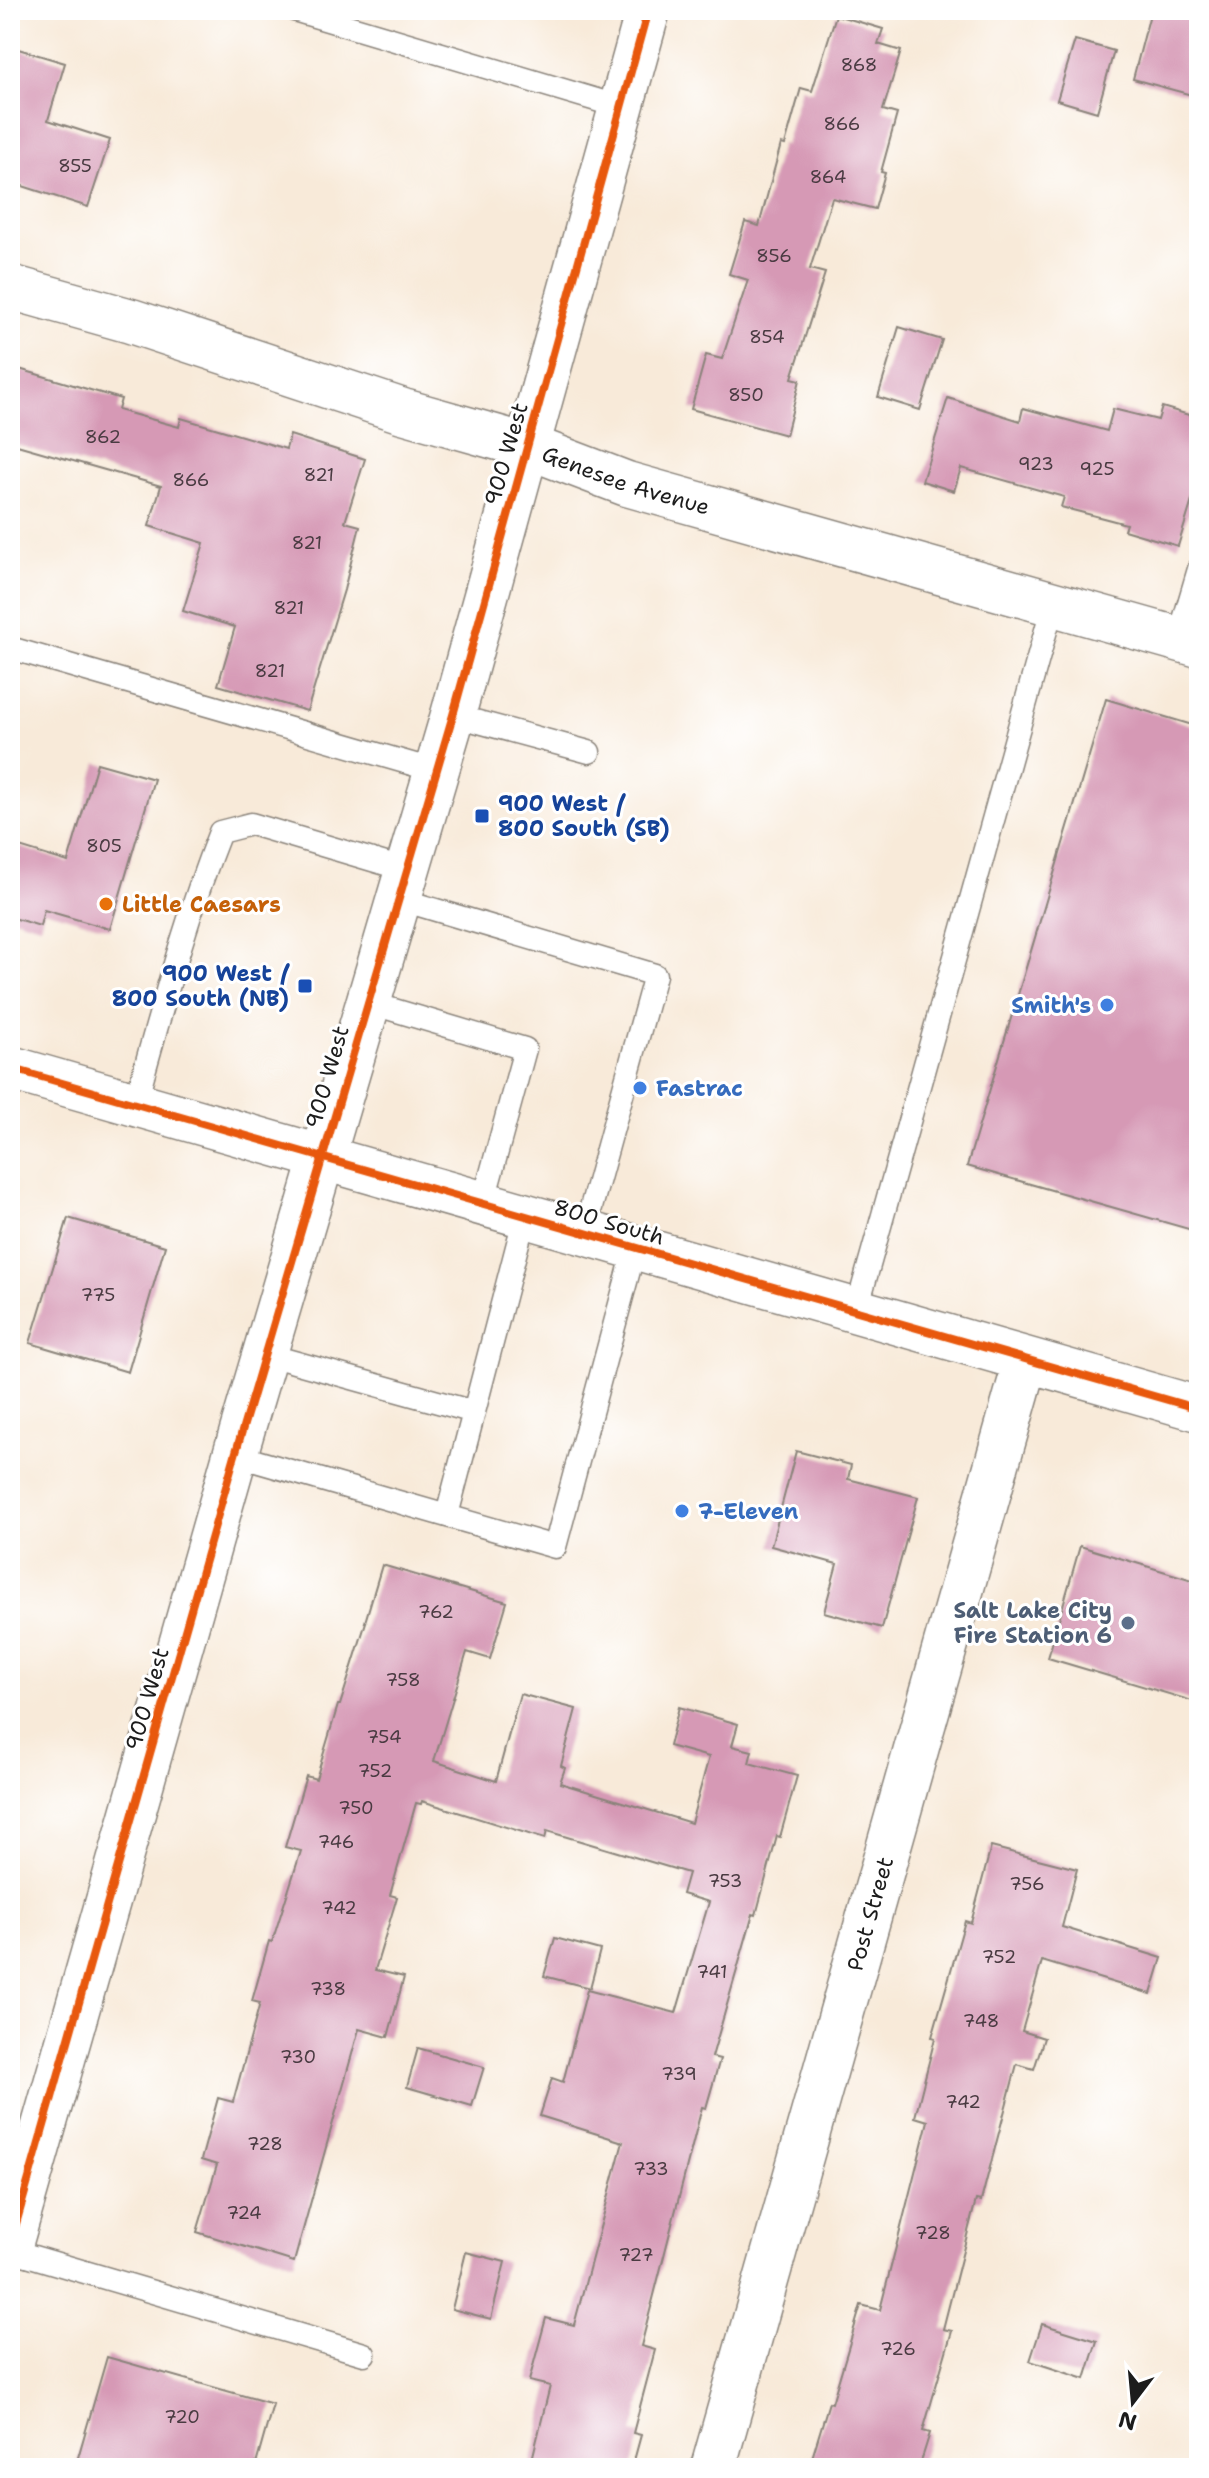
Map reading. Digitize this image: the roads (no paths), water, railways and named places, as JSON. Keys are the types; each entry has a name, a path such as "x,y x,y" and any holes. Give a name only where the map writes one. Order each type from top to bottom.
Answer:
{"street":[{"name":"900 West","path":"12,2228 453,715 648,10"},
{"name":"Genesee Avenue","path":"10,287 131,321 403,411 527,446 627,484 1189,642"},
{"name":"800 South","path":"10,1068 1199,1409"},
{"name":"Post Street","path":"713,2468 1026,1361"}],"lane":[{"path":"294,10 620,107"},
{"path":"1189,642 1199,569"},
{"path":"856,1312 1053,605"},
{"path":"10,648 436,771"},
{"path":"453,715 589,752"},
{"path":"135,1104 164,999 220,832 251,824 403,885 655,975 584,1233"},
{"path":"367,1002 525,1049 483,1203"},
{"path":"447,1515 525,1216"},
{"path":"235,1455 555,1547 635,1248"},
{"path":"265,1354 474,1412"},
{"path":"12,2228 364,2354"}],"place":[{"name":"900 West / 800 South (SB)","path":"482,816"},
{"name":"Little Caesars","path":"106,904"},
{"name":"900 West / 800 South (NB)","path":"305,986"},
{"name":"Smith's","path":"1107,1005"},
{"name":"Fastrac","path":"640,1088"},
{"name":"7-Eleven","path":"682,1511"},
{"name":"Salt Lake City Fire Station 6","path":"1128,1623"}]}
